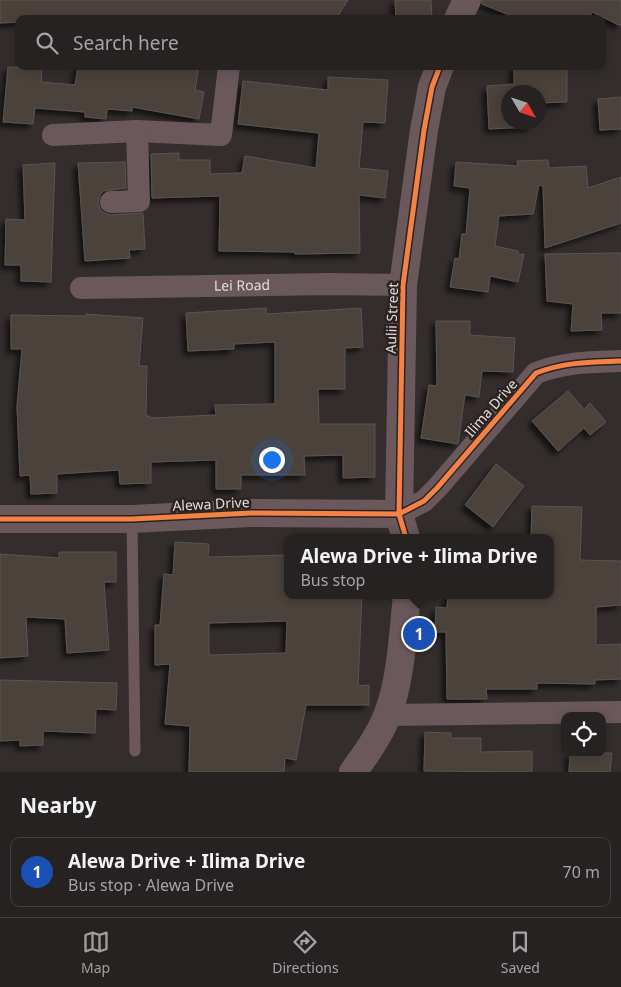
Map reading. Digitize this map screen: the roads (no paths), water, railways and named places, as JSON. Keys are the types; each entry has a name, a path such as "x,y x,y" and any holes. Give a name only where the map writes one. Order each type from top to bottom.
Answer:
{"street":[{"path":"460,15 467,0"},
{"path":"52,135 137,131 221,135 229,70"},
{"name":"Aulii Street","path":"402,526 403,285 424,130 432,87 438,70"},
{"path":"111,202 139,201 137,131"},
{"name":"Lei Road","path":"81,288 328,284 403,285"},
{"name":"Ilima Drive","path":"402,526 536,373 552,366 576,362 621,361"},
{"name":"Alewa Drive","path":"0,519 132,519 251,513 402,526"},
{"path":"353,772 373,744 387,715 397,677 407,599"},
{"path":"387,715 621,712"}],"lane":[{"path":"132,519 135,750"}],"place":[{"name":"Alewa Drive + Ilima Drive","path":"419,634"}]}
